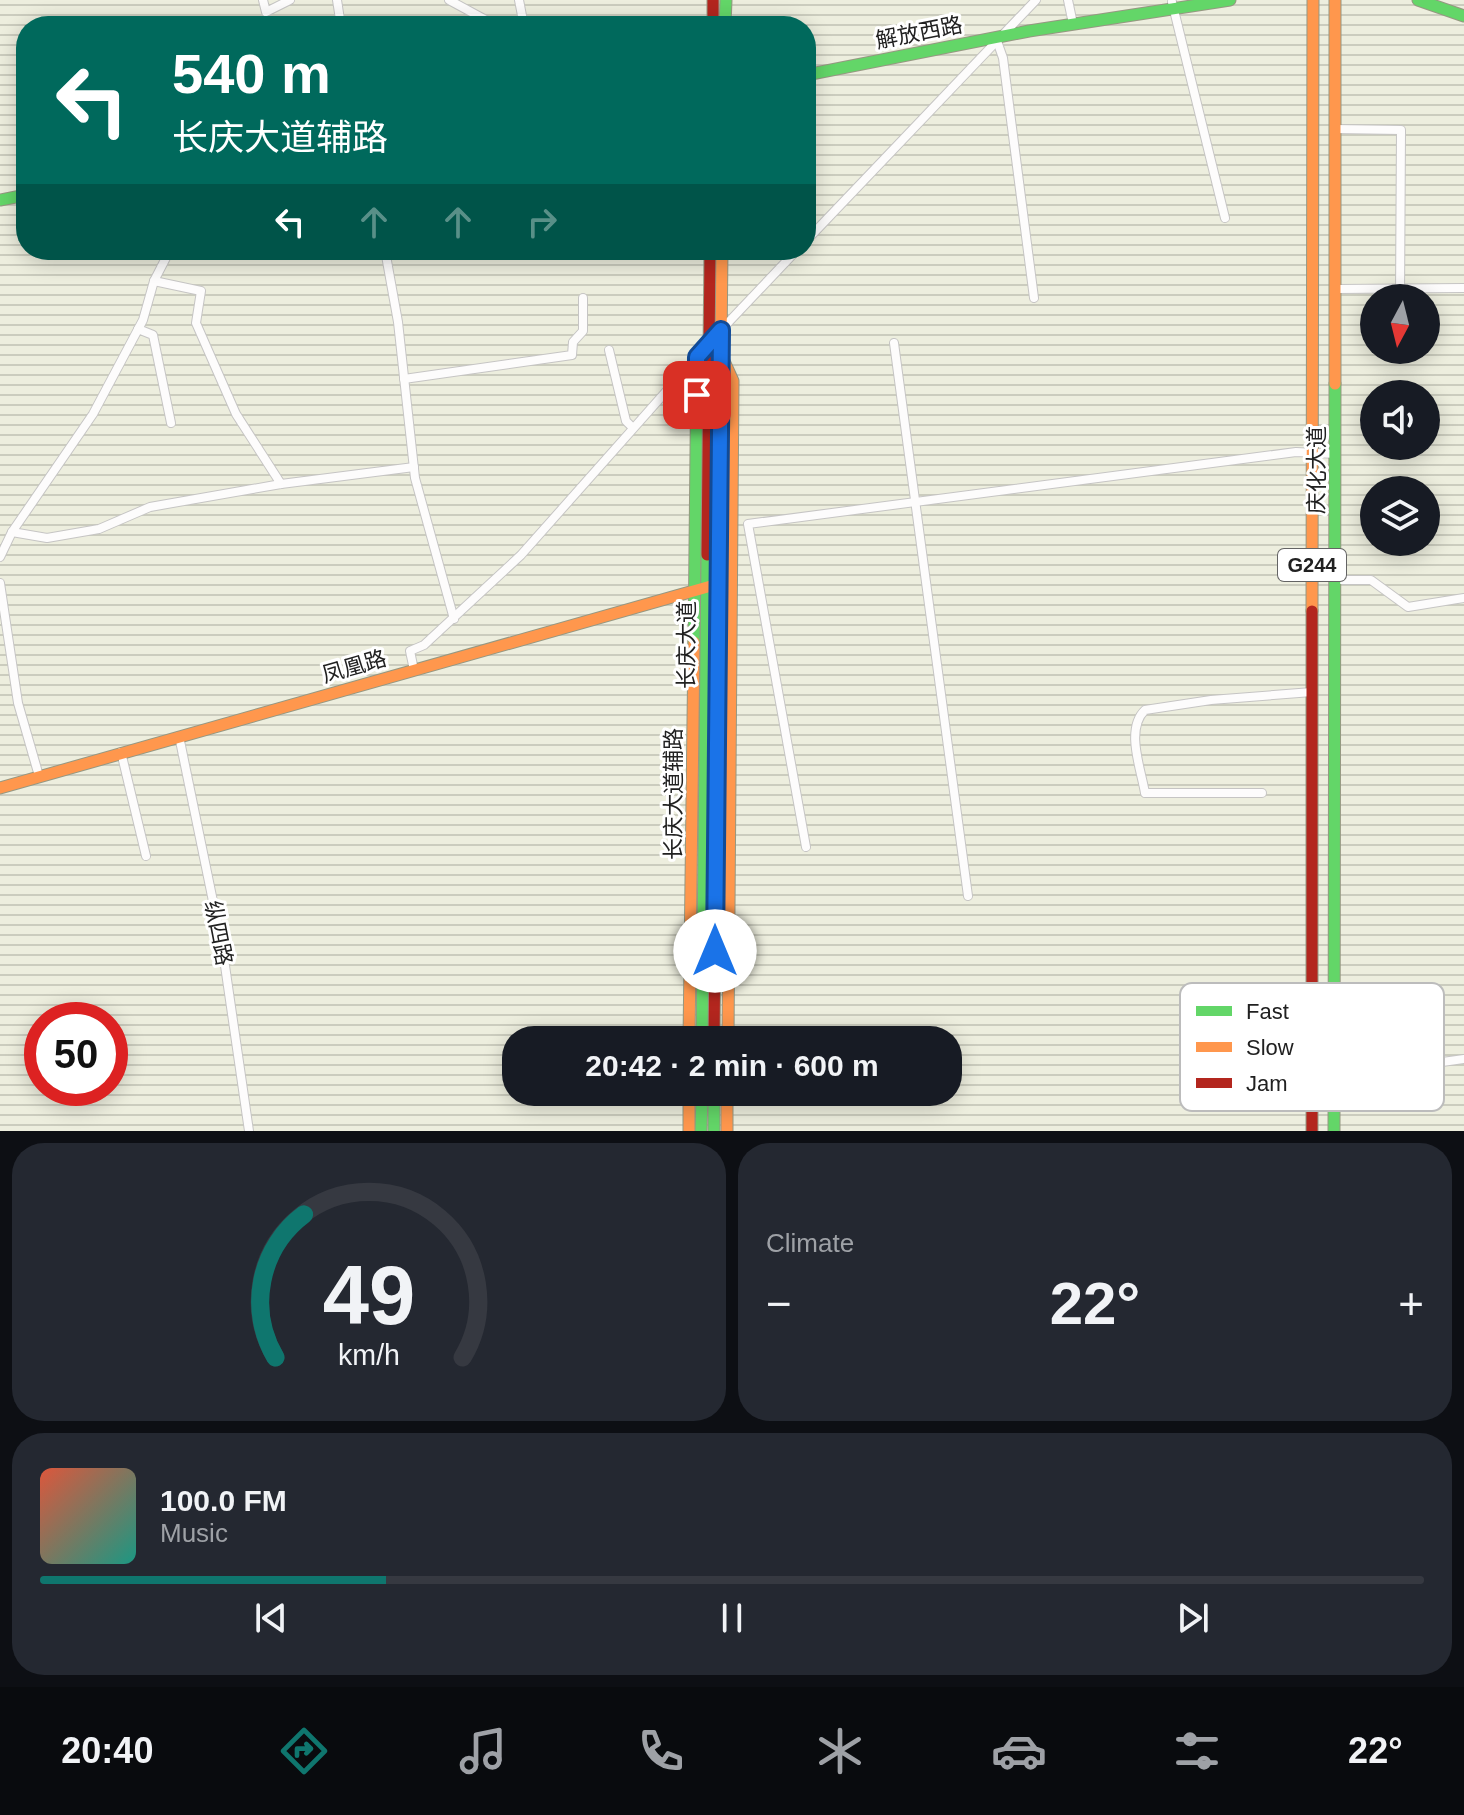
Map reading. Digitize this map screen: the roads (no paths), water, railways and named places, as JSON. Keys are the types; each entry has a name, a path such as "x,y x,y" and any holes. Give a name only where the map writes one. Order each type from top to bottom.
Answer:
{"main road":[{"name":"解放西路","path":"816,73 1072,21 1176,3 1230,0"},
{"name":"庆化大道","path":"1312,983 1313,0"},
{"name":"庆化大道","path":"1335,0 1335,983"},
{"path":"1418,0 1464,16"},
{"name":"解放西路","path":"816,66 1002,35"},
{"name":"长庆大道","path":"702,1026 700,592 710,260"},
{"name":"长庆大道","path":"714,1026 722,260"},
{"path":"721,354 733,381 728,1026"},
{"name":"长庆大道辅路","path":"689,1026 700,592 697,357"},
{"name":"凤凰路","path":"178,740 414,670 719,587"},
{"name":"凤凰路","path":"0,788 700,592"},
{"name":"凤凰路","path":"0,794 122,755"},
{"path":"689,1106 689,1131"},
{"path":"701,1131 702,1106"},
{"path":"714,1106 714,1131"},
{"path":"727,1106 727,1131"},
{"name":"庆化大道","path":"1334,1111 1334,1131"}],"street":[{"path":"263,0 266,12 290,0"},
{"path":"449,0 479,16"},
{"path":"816,230 1036,0"},
{"path":"1068,0 1072,21"},
{"path":"1176,3 1225,218"},
{"path":"1002,35 1034,298"},
{"path":"1334,129 1401,130 1400,284"},
{"path":"0,557 12,532 93,414 143,320 154,281 165,260"},
{"path":"387,260 398,322 414,467 454,619"},
{"path":"414,670 410,651 424,645 521,555 709,343 788,260"},
{"path":"154,281 201,291 196,323 236,414 281,484"},
{"path":"1440,290 1464,288"},
{"path":"1336,289 1360,290"},
{"path":"404,379 572,355 573,342 583,331 583,298"},
{"path":"138,329 153,335 171,423"},
{"path":"894,343 968,896"},
{"path":"609,350 626,421 633,428"},
{"path":"806,847 748,524 1296,452 1336,454"},
{"path":"12,532 47,538 99,529 150,507 281,484 414,467"},
{"path":"1336,580 1371,580 1408,607 1464,598"},
{"path":"0,583 18,703 39,776"},
{"path":"1262,793 1145,793 1135,737 1137,717 1145,710 1211,700 1312,692"},
{"name":"纵四路","path":"178,740 218,946 247,1131"},
{"path":"122,755 146,856"},
{"path":"1444,1062 1464,1059"}]}
